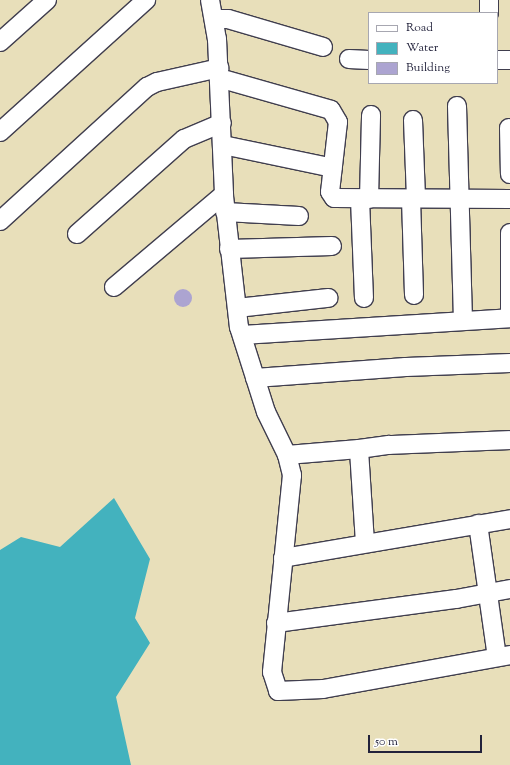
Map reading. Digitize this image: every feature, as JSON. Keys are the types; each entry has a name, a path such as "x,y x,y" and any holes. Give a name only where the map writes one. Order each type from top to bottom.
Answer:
{"street":[{"path":"0,42 47,0"},
{"path":"0,132 146,0"},
{"path":"210,0 214,18 219,73 225,212 237,308 242,334 255,378 272,429 287,455 292,476 272,672 278,691 323,689 504,656 488,593 478,524"},
{"path":"489,0 489,12"},
{"path":"214,18 228,19 323,46"},
{"path":"348,59 368,60"},
{"path":"498,60 510,60"},
{"path":"0,221 147,87 157,82 219,73 331,110 338,122 331,196 338,199 510,199"},
{"path":"457,106 463,321"},
{"path":"364,298 365,199 371,114"},
{"path":"413,120 414,294"},
{"path":"77,234 184,139 222,124"},
{"path":"509,128 510,174"},
{"path":"223,145 333,168"},
{"path":"114,287 224,194"},
{"path":"225,212 299,216"},
{"path":"242,334 509,318 510,233"},
{"path":"229,249 332,246"},
{"path":"237,308 328,298"},
{"path":"255,378 406,367 510,364"},
{"path":"287,455 389,445 510,440"},
{"path":"359,449 365,543"},
{"path":"283,558 510,519"},
{"path":"276,623 510,589"}],"water":[{"path":"114,498 150,559 135,618 150,643 116,697 131,765 0,765 0,550 21,537 60,547"}],"building":[{"path":"183,289 189,292 192,298 189,304 183,307 177,304 174,298 177,292"}]}
